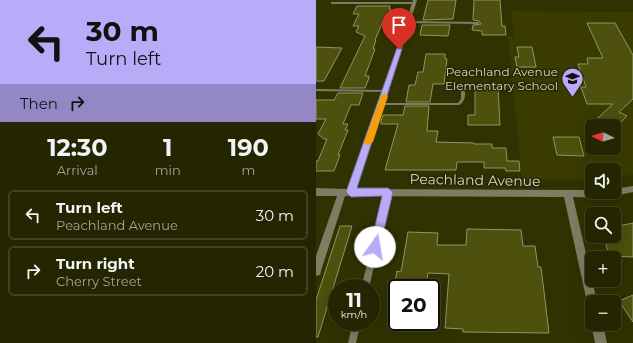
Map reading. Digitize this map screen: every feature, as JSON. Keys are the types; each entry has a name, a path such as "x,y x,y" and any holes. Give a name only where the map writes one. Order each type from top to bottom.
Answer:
{"street":[{"path":"316,271 382,104 414,2"},
{"name":"Peachland Avenue","path":"316,192 606,194 633,189"},
{"path":"568,194 590,295"},
{"path":"598,331 601,343"}],"lane":[{"path":"332,3 414,2"},
{"path":"408,22 478,23"},
{"path":"382,104 460,104 463,99 463,88"},
{"path":"316,90 386,90"},
{"path":"367,279 388,192"},
{"path":"352,343 355,331"}],"shaded area":[{"name":"Peachland Avenue Elementary School","path":"511,11 633,12 633,174 621,177 621,163 585,163 585,180 522,179 508,37 514,37"}],"building":[{"path":"428,0 456,0 453,19 423,20"},
{"path":"474,0 500,0 502,26 505,26 506,35 482,35 482,31 472,30 473,25 481,24 479,21 473,20"},
{"path":"357,6 390,6 389,9 391,9 386,19 384,19 375,40 373,49 375,49 365,76 369,76 369,78 365,88 340,88 365,36 356,32 359,26 353,26 359,14 353,14"},
{"path":"587,23 615,23 633,55 633,99 619,112 627,116 621,122 621,119 597,119 613,104 587,104 581,87 586,87 578,64 588,64 587,58 603,58"},
{"path":"422,25 450,25 448,36 420,35"},
{"path":"316,47 342,48 324,81 316,81"},
{"path":"517,47 532,47 536,67 517,67 515,57 519,57"},
{"path":"426,54 445,54 445,59 447,59 444,84 433,84 430,102 406,102 409,85 415,85 418,72 423,72"},
{"path":"475,87 498,87 500,125 468,125 468,115 475,115"},
{"path":"338,93 363,93 359,105 351,105 343,124 348,124 345,130 348,130 338,155 340,155 334,171 316,171 316,161 318,161 327,139 324,139 318,134 326,119 316,119 316,100 334,100"},
{"path":"405,106 429,106 427,131 438,131 436,142 492,144 492,148 506,148 507,161 519,161 520,171 506,171 505,168 484,168 484,162 457,162 456,170 385,170 398,124 381,124 381,121 383,115 403,115"},
{"path":"553,137 579,137 584,156 557,155"},
{"path":"633,223 633,257 621,256 621,251 608,251 606,243 621,243 621,226"},
{"path":"340,226 352,226 336,279 328,279 328,304 318,337 316,337 316,300"},
{"path":"467,229 521,230 523,246 535,246 538,267 541,267 549,333 463,332 463,329 445,328 449,274 428,273 427,279 396,279 397,271 401,272 408,232 438,233 437,245 466,245"},
{"path":"633,295 633,322 621,304 621,300"}],"slow traffic":[{"path":"368,142 384,96"}],"place":[{"name":"Peachland Avenue Elementary School","path":"573,98"}],"route":[{"path":"375,247 388,192 351,192 382,104 399,49"}]}
